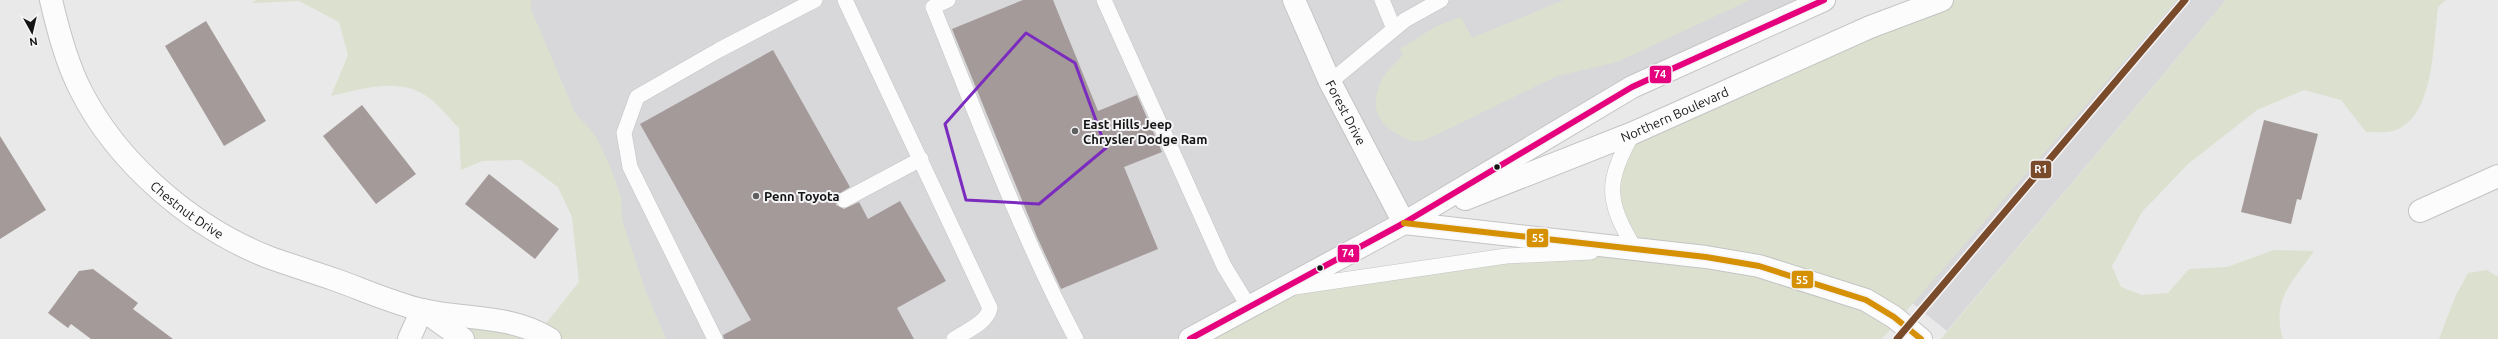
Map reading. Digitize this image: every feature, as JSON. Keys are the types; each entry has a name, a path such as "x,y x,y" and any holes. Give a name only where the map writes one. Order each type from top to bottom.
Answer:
{"street":[{"name":"Chestnut Drive","path":"51,0 63,48 80,90 104,128 125,155 187,212 225,236 267,256 422,310 493,318 539,332 550,339"},
{"name":"Forest Drive","path":"1294,0 1330,82 1404,223"},
{"name":"Northern Boulevard","path":"1190,339 1404,223 1632,87 1824,0"},
{"name":"Northern Boulevard","path":"1404,223 1633,133 1870,27 1942,0"},
{"path":"2420,211 2449,196 2498,176"},
{"path":"1404,223 1706,257 1788,273 1866,300 1894,317 1921,339"},
{"name":"Chestnut Drive","path":"422,310 463,339"},
{"path":"409,339 422,310"}],"lane":[{"path":"715,339 630,168 624,133 637,97 718,50 815,0"},
{"path":"845,0 990,308 989,315 954,339"},
{"path":"948,0 933,7 1008,191 1060,310 1076,339"},
{"path":"1104,0 1224,266 1249,307"},
{"path":"1382,0 1394,29"},
{"path":"1330,82 1406,20 1440,0"},
{"path":"1282,289 1506,256 1635,249 1614,208 1612,192 1619,158 1633,133"},
{"path":"844,200 921,159"}],"highlighted area":[{"path":"1026,33 1075,63 1106,148 1039,204 966,200 945,124"}],"shaded area":[{"path":"495,0 1824,0 1732,40 1190,339 659,339"},
{"path":"2177,0 2226,0 1947,331 1912,303"}],"green space":[{"path":"256,0 531,0 531,9 575,113 595,135 610,166 621,197 622,220 645,290 666,339 463,339 422,310 539,332 579,282 572,217 558,187 521,160 482,161 461,170 459,128 441,108 418,91 406,87 381,86 331,96 348,55 339,22 299,1 252,3"},
{"path":"1564,0 1750,0 1617,62 1557,76 1425,140 1411,141 1394,132 1382,122 1376,110 1376,95 1383,78 1403,55 1400,49 1435,27 1461,17 1472,38"},
{"path":"1948,0 2177,0 1882,339 1190,339 1283,292 1435,268 1636,251 1615,196 1634,134"},
{"path":"2226,0 2446,0 2438,7 2433,58 2424,96 2417,111 2407,124 2390,132 2366,132 2341,100 2304,90 2257,110 2188,164 2142,212 2112,266 2121,287 2142,295 2168,293 2189,269 2227,267 2274,250 2314,251 2291,282 2282,302 2280,325 2283,339 1941,339"},
{"path":"2487,270 2498,277 2498,339 2439,339 2456,295 2468,273"}],"building":[{"name":"East Hills Jeep Chrysler Dodge Ram","path":"1023,0 1053,0 1098,111 1137,95 1162,152 1124,167 1158,249 1061,289 1037,237 952,29"},
{"path":"206,21 266,121 224,146 165,46"},
{"name":"Penn Toyota","path":"773,50 850,187 837,195 836,205 844,209 859,202 868,219 900,201 946,281 897,308 914,339 724,339 723,335 751,320 640,124"},
{"path":"362,105 416,174 376,204 323,136"},
{"path":"2264,120 2318,134 2301,200 2297,199 2291,224 2241,212"},
{"path":"0,136 46,210 0,239"},
{"path":"489,174 559,229 535,259 465,204"},
{"path":"93,269 138,303 133,309 173,339 91,339 71,324 68,328 48,313 79,271"}],"transit line":[{"name":"74","path":"1190,339 1404,223 1632,87 1824,0"},
{"name":"R1","path":"1897,339 2185,0"},
{"name":"55","path":"1404,223 1706,257 1759,266 1866,300 1894,317 1921,339"}],"place":[{"name":"East Hills Jeep Chrysler Dodge Ram","path":"1075,131"},
{"name":"Penn Toyota","path":"756,196"}]}
